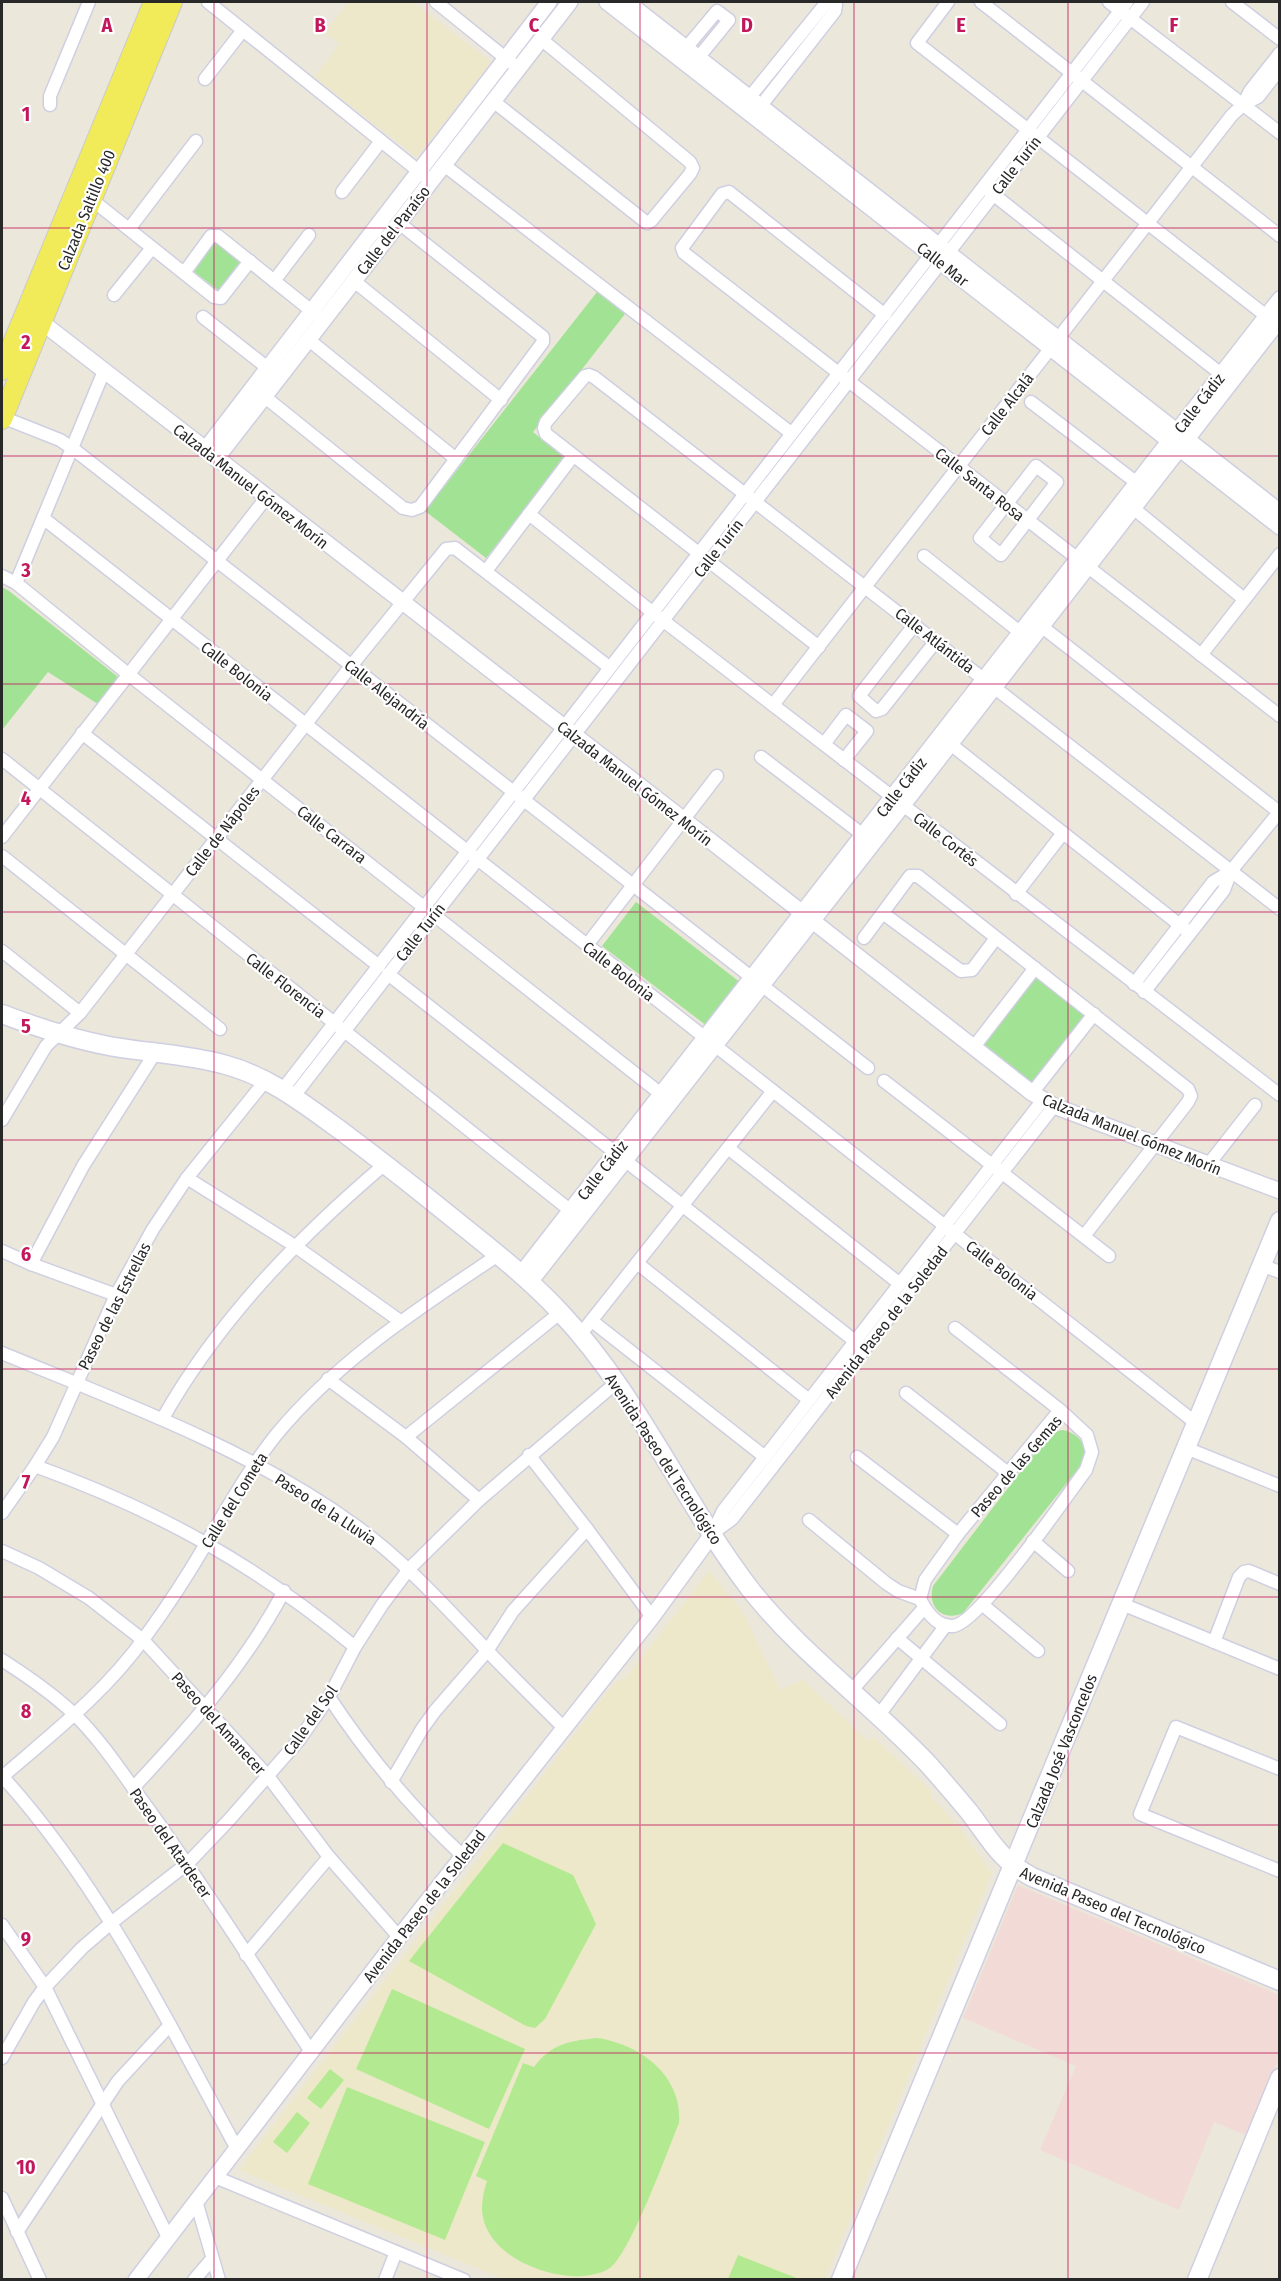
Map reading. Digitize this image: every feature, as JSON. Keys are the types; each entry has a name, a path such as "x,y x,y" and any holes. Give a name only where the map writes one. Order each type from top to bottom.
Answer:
{"main road":[{"name":"Calzada Saltillo 400","path":"2,418 33,316 154,2"},
{"name":"Calzada Saltillo 400","path":"2,366 33,316 91,199 172,2"},
{"name":"Avenida Paseo del Tecnológico","path":"2,1014 59,1033 110,1046 225,1064 266,1080 288,1093 385,1164 526,1278 561,1312 586,1328 617,1383 749,1588 803,1648 879,1715 946,1784 997,1851 1013,1867 1280,1981"},
{"name":"Calzada José Vasconcelos","path":"841,2280 1280,1221"},
{"path":"1197,2280 1280,2078"}],"street":[{"path":"50,105 50,96 89,2"},
{"path":"208,2 431,181"},
{"name":"Calle del Paraíso","path":"211,454 318,316 419,171 549,2"},
{"name":"Calle del Paraíso","path":"211,454 265,397 274,373 309,340 318,316 354,280 570,2"},
{"name":"Calle Mar","path":"607,2 751,107 1178,440 1280,512"},
{"name":"Calle Mar","path":"627,2 692,53 751,107"},
{"path":"751,107 827,2"},
{"path":"751,107 835,11 836,4 832,2"},
{"path":"948,2 917,43 1275,321"},
{"path":"981,2 1280,236"},
{"path":"1110,2 1126,10 1280,133"},
{"name":"Calle Turín","path":"473,856 512,793 662,620 745,492 791,433 843,377 1126,10 1143,2"},
{"path":"1232,2 1280,39"},
{"path":"442,3 519,68"},
{"path":"206,79 243,30"},
{"path":"493,102 647,223 690,174 692,164 541,39"},
{"path":"1243,105 1250,91 1280,53"},
{"path":"1243,105 1258,97 1280,69"},
{"name":"Calle Alcalá","path":"773,705 1232,115 1243,105"},
{"path":"129,229 196,141"},
{"path":"342,192 381,141"},
{"path":"444,165 791,433"},
{"path":"988,191 1221,374"},
{"name":"Calle Santa Rosa","path":"885,315 729,192 722,194 682,250 1082,564 1280,716"},
{"path":"91,199 218,298 221,298 250,261"},
{"path":"265,397 403,508 412,510 420,507 543,342 543,337 399,223"},
{"path":"274,280 309,235"},
{"path":"184,273 211,236 215,236 318,316"},
{"path":"114,296 152,248"},
{"name":"Calle Turín","path":"288,1093 473,856 523,801 609,667 652,612 755,500 885,315 940,254"},
{"path":"354,280 501,400"},
{"name":"Calle Cádiz","path":"526,1278 1178,440 1275,321 1280,299"},
{"name":"Calzada Manuel Gómez Morín","path":"33,316 1043,1100 1280,1191"},
{"path":"203,317 274,373"},
{"name":"Calle Cádiz","path":"1128,504 1137,483 1178,440 1221,374 1275,321"},
{"path":"309,340 456,459"},
{"path":"16,583 104,371"},
{"name":"Calle Atlántida","path":"573,456 546,434 544,428 546,422 585,376 589,375 745,492 1280,909"},
{"path":"1031,402 1137,483"},
{"name":"Calle Alejandría","path":"2,418 60,440 72,448 512,793 868,1068"},
{"name":"Calle Mar","path":"1178,440 1280,527"},
{"path":"609,667 486,571 573,456 819,647"},
{"path":"1036,466 1057,482 1028,521 1002,555 980,538 1036,466"},
{"path":"2,837 266,498"},
{"path":"1128,504 1244,599"},
{"name":"Calle Cortés","path":"529,514 1016,894 1280,1095"},
{"name":"Calle Bolonia","path":"43,518 1196,1423"},
{"name":"Calle de Nápoles","path":"2,1120 46,1046 80,1012 305,724 446,549 455,548 486,571"},
{"path":"1201,656 1280,554"},
{"path":"924,556 1021,633"},
{"name":"Calle Carrara","path":"2,576 16,583 661,1094"},
{"path":"1037,623 1279,811 1231,871 1224,890 1190,933 1139,988"},
{"name":"Calle Cádiz","path":"990,683 1021,633 1037,623"},
{"path":"915,624 859,696 876,711 879,711 936,641"},
{"path":"824,744 846,715 867,730 844,760"},
{"path":"82,733 860,1345"},
{"path":"945,740 1190,933"},
{"path":"761,757 863,835"},
{"name":"Calle Florencia","path":"2,759 571,1211"},
{"path":"587,945 717,776"},
{"name":"Calle Cádiz","path":"807,918 863,835 898,801"},
{"path":"1016,894 1063,833"},
{"path":"2,856 220,1029"},
{"path":"1139,988 1179,925 1213,882 1231,871"},
{"path":"864,938 910,876 918,876 1188,1089 1191,1096 1188,1102 1084,1236"},
{"path":"884,914 961,971 972,970 996,938"},
{"path":"2,951 80,1012"},
{"path":"974,1048 1035,968"},
{"name":"Avenida Paseo de la Soledad","path":"713,1533 732,1519 860,1345 997,1169 1043,1100 1094,1014"},
{"name":"Calle Cádiz","path":"526,1278 571,1211 621,1157 661,1094 710,1042"},
{"path":"31,1264 83,1166 155,1053"},
{"name":"Paseo de las Estrellas","path":"2,1513 53,1437 116,1295 153,1229 187,1178 266,1080"},
{"path":"884,1081 1109,1256"},
{"path":"765,1457 586,1328 773,1091"},
{"path":"1208,1164 1255,1105"},
{"path":"729,1148 900,1284"},
{"path":"162,1418 201,1356 234,1315 295,1246 385,1164"},
{"path":"187,1178 295,1246 400,1321"},
{"name":"Avenida Paseo de la Soledad","path":"136,2280 399,1937 652,1617 713,1533 723,1511 809,1400 860,1345 900,1284 950,1230"},
{"path":"2,1251 116,1295"},
{"name":"Calle del Cometa","path":"2,1776 102,1687 143,1640 207,1542 229,1502 254,1464 277,1434 328,1379 400,1321 498,1255"},
{"path":"637,1263 809,1400"},
{"path":"1261,1265 1280,1272"},
{"path":"406,1437 561,1312"},
{"path":"955,1328 1060,1410"},
{"name":"Paseo de la Lluvia","path":"2,1353 213,1441 308,1494 356,1526 409,1569 564,1728"},
{"path":"328,1379 406,1437 479,1500"},
{"name":"Calle del Sol","path":"2,2058 45,1987 82,1948 188,1863 299,1740 329,1697 355,1647 409,1569 479,1500 617,1383"},
{"path":"906,1393 1008,1473"},
{"name":"Paseo de las Gemas","path":"852,1690 897,1638 922,1603 926,1580 958,1534 1060,1410 1087,1435 1091,1444 1091,1461 983,1605 961,1624 946,1625"},
{"path":"1186,1448 1280,1486"},
{"path":"530,1455 652,1617"},
{"path":"857,1457 958,1534"},
{"path":"35,1466 123,1500 207,1542 284,1591 355,1647"},
{"path":"809,1520 886,1583 922,1603 936,1620 946,1625 879,1715"},
{"path":"391,1782 435,1711 487,1651 513,1611 587,1528"},
{"path":"1033,1541 1068,1571"},
{"name":"Paseo del Amanecer","path":"2,1551 39,1568 89,1598 143,1640 267,1776 329,1857 399,1937"},
{"path":"1214,1642 1239,1576 1249,1571 1280,1584"},
{"path":"134,1788 177,1741 250,1651 284,1591"},
{"path":"1122,1604 1280,1669"},
{"path":"983,1605 1038,1651"},
{"path":"897,1638 1000,1724"},
{"name":"Paseo del Atardecer","path":"2,1660 37,1683 74,1714 99,1742 188,1863 312,2053"},
{"path":"329,1697 358,1741 391,1782 463,1857"},
{"path":"1280,1769 1176,1727 1140,1814 1280,1871"},
{"path":"2,1776 33,1811 111,1923 170,2025 237,2149"},
{"path":"246,1955 329,1857"},
{"path":"2,1925 45,1987 168,2237"},
{"path":"17,2232 103,2103 138,2058 170,2025"},
{"path":"215,2177 464,2280"},
{"path":"2,2198 40,2280"},
{"path":"196,2201 219,2280"},
{"path":"385,2280 396,2252"},
{"path":"194,2280 212,2259"}],"shaded area":[{"path":"349,2 413,2 491,62 417,157 314,77 340,44 325,32"},
{"path":"709,1571 742,1611 780,1690 803,1680 868,1741 873,1737 931,1791 931,1797 957,1825 992,1873 825,2279 504,2279 239,2170 613,1685 625,1679"},
{"path":"1018,1885 1279,1995 1279,2059 1248,2136 1214,2122 1179,2210 1040,2150 1076,2066 963,2018"}],"green space":[{"path":"219,236 246,257 219,291 192,270"},
{"path":"597,292 625,314 533,432 565,458 486,558 425,511"},
{"path":"2,587 118,677 98,704 48,672 2,730"},
{"path":"636,902 741,983 707,1026 602,946"},
{"path":"1036,972 1091,1015 1032,1090 977,1047"},
{"path":"1063,1430 1074,1434 1084,1446 1082,1464 963,1613 949,1616 938,1611 932,1600 933,1586 1047,1437 1053,1432"},
{"path":"503,1843 573,1875 596,1924 545,2019 535,2028 526,2026 409,1961"},
{"path":"392,1989 525,2049 489,2129 356,2069"},
{"path":"597,2038 629,2047 656,2065 674,2091 679,2123 638,2223 619,2258 610,2268 601,2272 585,2276 556,2274 527,2265 513,2257 492,2237 485,2224 482,2209 487,2181 476,2176 523,2063 534,2067 547,2053 561,2045"},
{"path":"330,2069 344,2080 321,2109 307,2098"},
{"path":"347,2087 485,2142 445,2240 308,2184"},
{"path":"297,2112 310,2123 287,2153 273,2142"},
{"path":"738,2255 799,2279 728,2279"}]}
